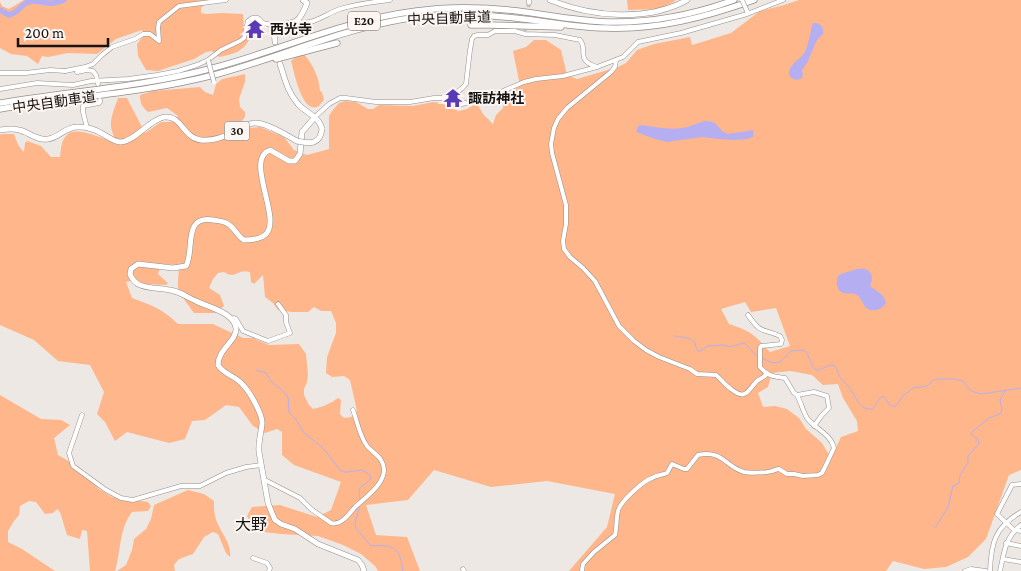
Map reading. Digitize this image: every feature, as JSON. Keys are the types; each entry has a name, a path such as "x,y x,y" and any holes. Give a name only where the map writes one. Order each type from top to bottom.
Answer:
{"highway":[{"name":"中央自動車道","path":"0,103 139,84 188,74 240,60 357,22 417,11 457,8 496,9 587,20 624,22 675,16 734,0"},
{"name":"中央自動車道","path":"0,109 164,86 215,74 350,31 378,24 418,18 458,15 495,16 567,25 640,28 677,23 716,13 754,0"},
{"path":"471,25 605,28"},
{"path":"215,74 336,43"}],"main road":[{"path":"550,0 581,10 620,15 655,12 687,0"},
{"path":"275,42 274,30 276,26 296,21 300,18 306,1"},
{"name":"30","path":"86,128 120,142 129,139 159,119 168,117 176,120 192,138 197,139 212,140 220,138 254,123 266,126 297,141 315,142 320,137 322,129 319,122 300,106 293,97 285,83 280,64"},
{"path":"315,117 302,132 300,154 295,161 288,161 270,150 264,153 261,158 261,170 269,215 267,234 262,237 244,240 226,222 202,220 194,226 191,233 189,260 186,266 174,268 138,264 131,269 130,274 138,285 175,291 226,314 232,319 236,332 220,354 218,366 223,372 244,385 260,414 262,424 258,445 268,502 272,513 276,520 295,529 318,544 358,560 364,571"},
{"path":"0,130 18,130 38,138 50,139 74,127 86,128"}],"street":[{"path":"65,71 76,70 93,64 112,47 143,34 150,34 159,41 158,30 160,22 179,6 226,0"},
{"path":"296,21 303,23 314,21 340,9 390,0"},
{"path":"742,0 747,13"},
{"path":"442,98 462,104 496,94 524,82 563,76 596,67 623,57 638,42 681,33 783,0"},
{"path":"0,89 37,83 66,85 128,79 184,69 208,60 221,50 244,38 248,21 252,18 258,18 263,23 276,26"},
{"path":"315,117 329,104 340,98 376,102 410,102 449,96 466,84 470,50 474,36 488,35 496,30 555,35 580,40 583,44 585,60 596,67"},
{"path":"208,60 214,82"},
{"path":"616,60 615,67 611,72 567,108 558,119 554,128 551,144 552,153 566,205 566,224 563,241 566,253 595,281 619,326 646,350 690,369 697,374 716,374 731,389 738,393 747,393 766,374"},
{"path":"0,73 92,70 97,82"},
{"path":"86,128 83,106 99,103 100,100"},
{"path":"232,319 236,319 243,332 268,341 290,333 286,322 286,315 278,304"},
{"path":"582,571 583,564 594,552 615,535 618,511 624,500 647,480 667,473 672,464 687,469 698,455 714,454 744,472 767,472 779,469 787,474 803,476 818,476 822,473 834,448 833,444 826,434 814,426 806,417 797,395 785,378 766,374 760,367 760,348 764,345 781,344 782,340 780,336 758,328 748,315"},
{"path":"797,395 814,392 827,396 829,408 814,426"},
{"path":"265,480 300,498 311,509 331,523 339,523 372,493 380,481 383,470 380,459 367,447 353,410"},
{"path":"82,415 69,453 73,466 106,490 121,498 133,500 181,486 200,486 226,472 261,465"},
{"path":"1021,484 1012,485 996,514 1014,530 1021,531"},
{"path":"965,571 971,569 988,571 992,545 998,531 1021,512"},
{"path":"1000,571 1006,543 1014,530 1021,525"},
{"path":"1006,543 1021,546"},
{"path":"252,558 267,563 270,568 269,571"},
{"path":"1003,559 1021,562"}],"shaded area":[{"path":"24,0 208,0 201,8 201,13 243,14 244,27 250,38 241,49 234,53 219,57 212,51 206,52 194,59 158,71 146,70 138,56 137,44 144,35 142,30 116,39 97,54 68,53 48,57 42,56 38,64 27,56 11,54 0,48 0,2 2,6 9,9"},
{"path":"627,0 676,0 665,7 656,9 628,10"},
{"path":"799,0 1021,0 1021,470 1009,475 986,539 968,557 946,567 924,569 893,561 886,571 569,571 607,527 615,494 547,481 491,487 434,470 408,500 366,505 376,535 407,537 420,571 378,571 361,554 318,536 255,531 247,516 252,507 280,505 317,517 331,510 341,482 294,465 282,455 282,432 277,429 265,433 253,426 239,407 226,405 205,420 192,421 185,439 169,443 127,432 115,441 105,422 97,414 104,392 90,365 58,361 34,340 0,325 1,134 14,134 24,152 27,141 41,146 51,157 60,157 64,140 71,132 84,132 115,143 111,124 118,98 127,98 145,133 161,122 171,122 178,116 167,108 148,112 142,105 140,95 153,91 200,87 205,92 213,95 216,84 222,79 245,74 245,82 239,99 240,107 245,112 245,117 240,123 249,128 260,127 284,137 294,150 307,155 329,149 329,116 339,103 345,101 356,102 368,109 373,109 379,105 413,106 433,102 441,103 459,111 477,103 483,114 493,124 496,115 503,108 504,100 520,86 513,51 526,47 534,40 546,40 561,50 567,75 577,79 618,67 626,63 637,50 654,44 690,37 692,45 731,33 760,11","holes":["161,264 178,265 178,287 194,313 216,313 224,306 220,295 209,288 213,279 218,273 224,272 231,275 242,271 250,272 251,282 254,284 263,275 265,297 278,310 308,312 314,307 321,311 331,311 336,323 336,333 327,357 326,373 332,377 344,376 350,380 357,411 351,417 344,418 340,414 341,400 338,398 329,404 313,409 309,405 304,395 308,375 306,354 299,344 269,345 253,338 243,338 213,324 178,324 157,308 132,298 126,282 136,280 145,284 166,285 168,283 158,274","745,302 751,312 776,308 790,346 770,352 752,334 729,324 721,309","790,371 812,375 823,385 838,384 843,398 857,421 858,431 841,437 831,458 822,443 806,429 799,418 787,409 775,406 763,407 758,393 768,387 772,373"]},
{"path":"816,23 822,27 823,34 817,40 802,70 802,78 795,80 790,77 789,71 792,65 805,52 812,25"},
{"path":"304,54 315,71 320,91 322,92 324,100 319,106 313,107 308,105 303,99 297,82 291,61"},
{"path":"706,121 716,124 722,131 728,134 754,130 753,137 734,140 702,137 667,142 636,132 638,126 642,125 677,129"},
{"path":"857,269 864,269 871,273 870,285 884,298 886,303 883,307 876,310 868,309 855,294 843,293 839,290 838,276"},
{"path":"0,395 41,419 61,420 70,425 54,438 58,455 79,467 99,489 112,497 148,502 151,506 148,511 132,512 128,519 122,533 115,571 90,571 87,531 82,530 80,539 67,535 60,512 57,509 53,513 45,514 36,502 29,501 20,506 19,515 8,531 8,542 55,571 0,571"},
{"path":"188,490 204,494 214,501 215,517 228,543 230,557 226,553 218,534 213,532 204,537 193,554 179,559 174,565 175,571 117,571 126,565 134,539 146,529 151,519 154,505"}],"waterway":[{"path":"0,10 9,15 15,13 28,2 52,3 64,0"},
{"path":"674,336 691,340 695,343 698,351 707,346 724,345 730,347 744,343 758,356"},
{"path":"762,358 775,363 780,362 791,351 804,350 816,370 831,365 835,366 839,376 858,402 868,409 873,409 883,396 890,405 895,407 903,396 913,388 927,386 933,380 938,379 963,381 971,391 982,394 1021,388"},
{"path":"256,370 266,373 271,381 286,394 289,412 304,433 323,448 340,470 344,472 362,470 370,475 371,478 360,488 360,500"},
{"path":"935,528 948,507 953,486 959,483 960,475 968,463 968,456 979,443 978,439 971,435 972,432 989,418 1000,414 1002,410 1000,400 1005,391"},
{"path":"360,504 355,524 356,528 371,546 386,546 395,549 400,557 403,571"}],"tunnel":[{"path":"525,31 529,3"}],"place":[{"name":"西光寺","path":"255,29"},
{"name":"諏訪神社","path":"453,98"}],"district":[{"name":"大野","path":"251,524"}]}
